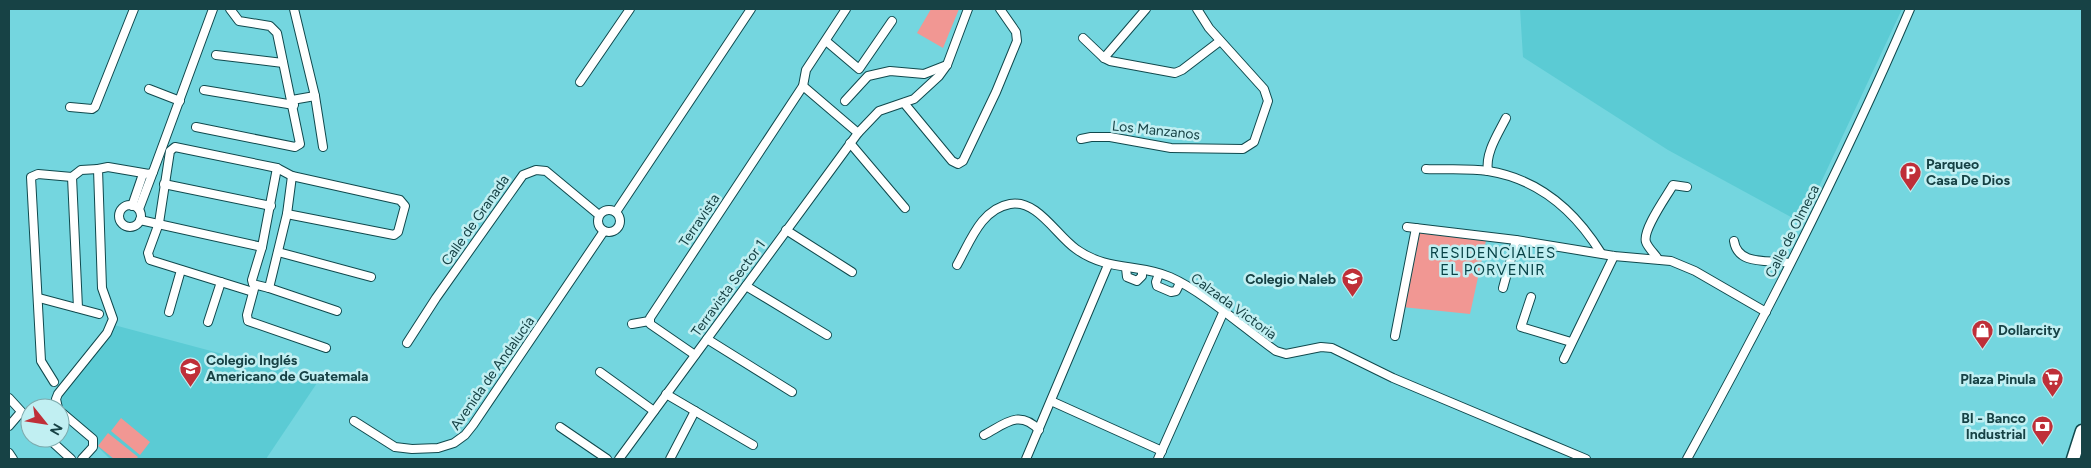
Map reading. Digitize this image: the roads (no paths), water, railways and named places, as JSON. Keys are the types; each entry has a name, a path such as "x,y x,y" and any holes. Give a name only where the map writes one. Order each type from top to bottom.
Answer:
{"main road":[{"path":"2073,459 2082,431"},
{"path":"2079,459 2082,450"}],"street":[{"path":"70,107 92,109 95,107 134,9"},
{"path":"135,207 153,172 213,9"},
{"path":"196,128 298,146 301,141 275,30 270,26 239,20 230,9"},
{"path":"294,9 315,96 323,147"},
{"path":"580,82 630,9"},
{"path":"616,212 751,9"},
{"name":"Terravista","path":"650,321 650,318 803,86 806,70 846,9"},
{"path":"803,86 858,133 882,108 904,102 921,94 947,64 968,9"},
{"path":"904,102 952,162 958,164 963,161 1017,41 1016,32 1000,9"},
{"path":"1104,58 1146,9"},
{"name":"Los Manzanos","path":"1082,139 1110,137 1171,148 1243,149 1254,142 1268,101 1256,77 1220,41 1197,9"},
{"name":"Calle de Olmeca","path":"1687,459 1766,312 1871,100 1910,9"},
{"path":"826,40 859,69 892,21"},
{"path":"1083,38 1110,62 1175,73 1182,70 1220,41"},
{"path":"216,55 283,63"},
{"path":"844,101 868,76 890,71 924,74 947,64"},
{"path":"149,89 180,101"},
{"path":"204,90 293,103 315,96"},
{"path":"1488,171 1486,162 1488,154 1506,118"},
{"name":"Terravista Sector 1","path":"619,459 858,133"},
{"path":"850,143 905,208"},
{"path":"287,214 394,235 398,232 405,206 400,200 292,176 277,168 175,147 169,154 159,223 148,257 153,261 221,282 254,288 269,288 337,311"},
{"path":"54,382 41,361 32,177 38,174 72,177 82,170 98,168 143,174 153,172"},
{"path":"56,398 107,333 112,319 102,288 98,168"},
{"path":"277,168 262,247 252,280 254,288 247,315 248,321 326,348"},
{"path":"1426,169 1488,171 1527,182 1572,212 1588,232 1601,253"},
{"name":"Calle de Granada","path":"407,343 522,175 536,170 546,172 599,215"},
{"path":"140,220 135,207 143,174"},
{"path":"269,288 287,214 292,176"},
{"path":"72,177 78,308"},
{"path":"164,184 271,206"},
{"path":"1658,259 1646,242 1650,226 1673,185 1687,188"},
{"name":"Calzada Victoria","path":"957,264 979,224 990,212 1011,204 1022,204 1036,211 1069,244 1088,257 1108,265 1159,274 1180,283 1276,351 1286,354 1321,346 1332,348 1393,378 1586,459"},
{"path":"135,207 123,208 120,212 120,221 128,227 133,226 140,220 262,247"},
{"path":"605,210 616,212 620,218 620,225 612,232 604,231 598,223 599,215 605,210"},
{"path":"1407,227 1516,240 1614,256 1658,259 1695,271 1766,312"},
{"path":"1395,336 1416,228"},
{"path":"786,230 852,272"},
{"name":"Avenida de Andalucía","path":"357,424 401,449 438,448 461,439 473,425 604,231"},
{"path":"1504,288 1516,240"},
{"path":"1734,241 1737,250 1747,259 1789,263"},
{"path":"278,252 371,277"},
{"path":"1564,359 1614,256"},
{"path":"1026,459 1108,265"},
{"path":"170,312 181,270"},
{"path":"1159,274 1156,282 1157,286 1171,292 1176,291 1180,283"},
{"path":"208,322 221,282"},
{"path":"746,286 827,336"},
{"path":"1531,296 1521,327 1571,342"},
{"path":"39,298 99,314"},
{"path":"1158,459 1223,313"},
{"path":"632,324 650,321 653,327 695,356"},
{"path":"707,338 792,392"},
{"path":"600,372 654,411"},
{"path":"666,394 754,445"},
{"path":"9,398 20,411"},
{"path":"1051,401 1162,451"},
{"path":"670,459 695,412"},
{"path":"9,426 20,413"},
{"path":"984,435 1010,421 1020,418 1030,421 1038,430"},
{"path":"70,420 93,439 93,447 82,459"},
{"path":"560,427 607,459"},
{"path":"59,448 71,459"},
{"path":"9,453 13,459"}],"place":[{"name":"Parqueo Casa De Dios","path":"1910,191"},
{"name":"Colegio Naleb","path":"1352,298"},
{"name":"Dollarcity","path":"1982,349"},
{"name":"Colegio Inglés Americano de Guatemala","path":"190,387"},
{"name":"Plaza Pinula","path":"2052,398"},
{"name":"BI - Banco Industrial","path":"2042,445"}],"district":[{"name":"RESIDENCIALES EL PORVENIR","path":"1493,262"}]}
